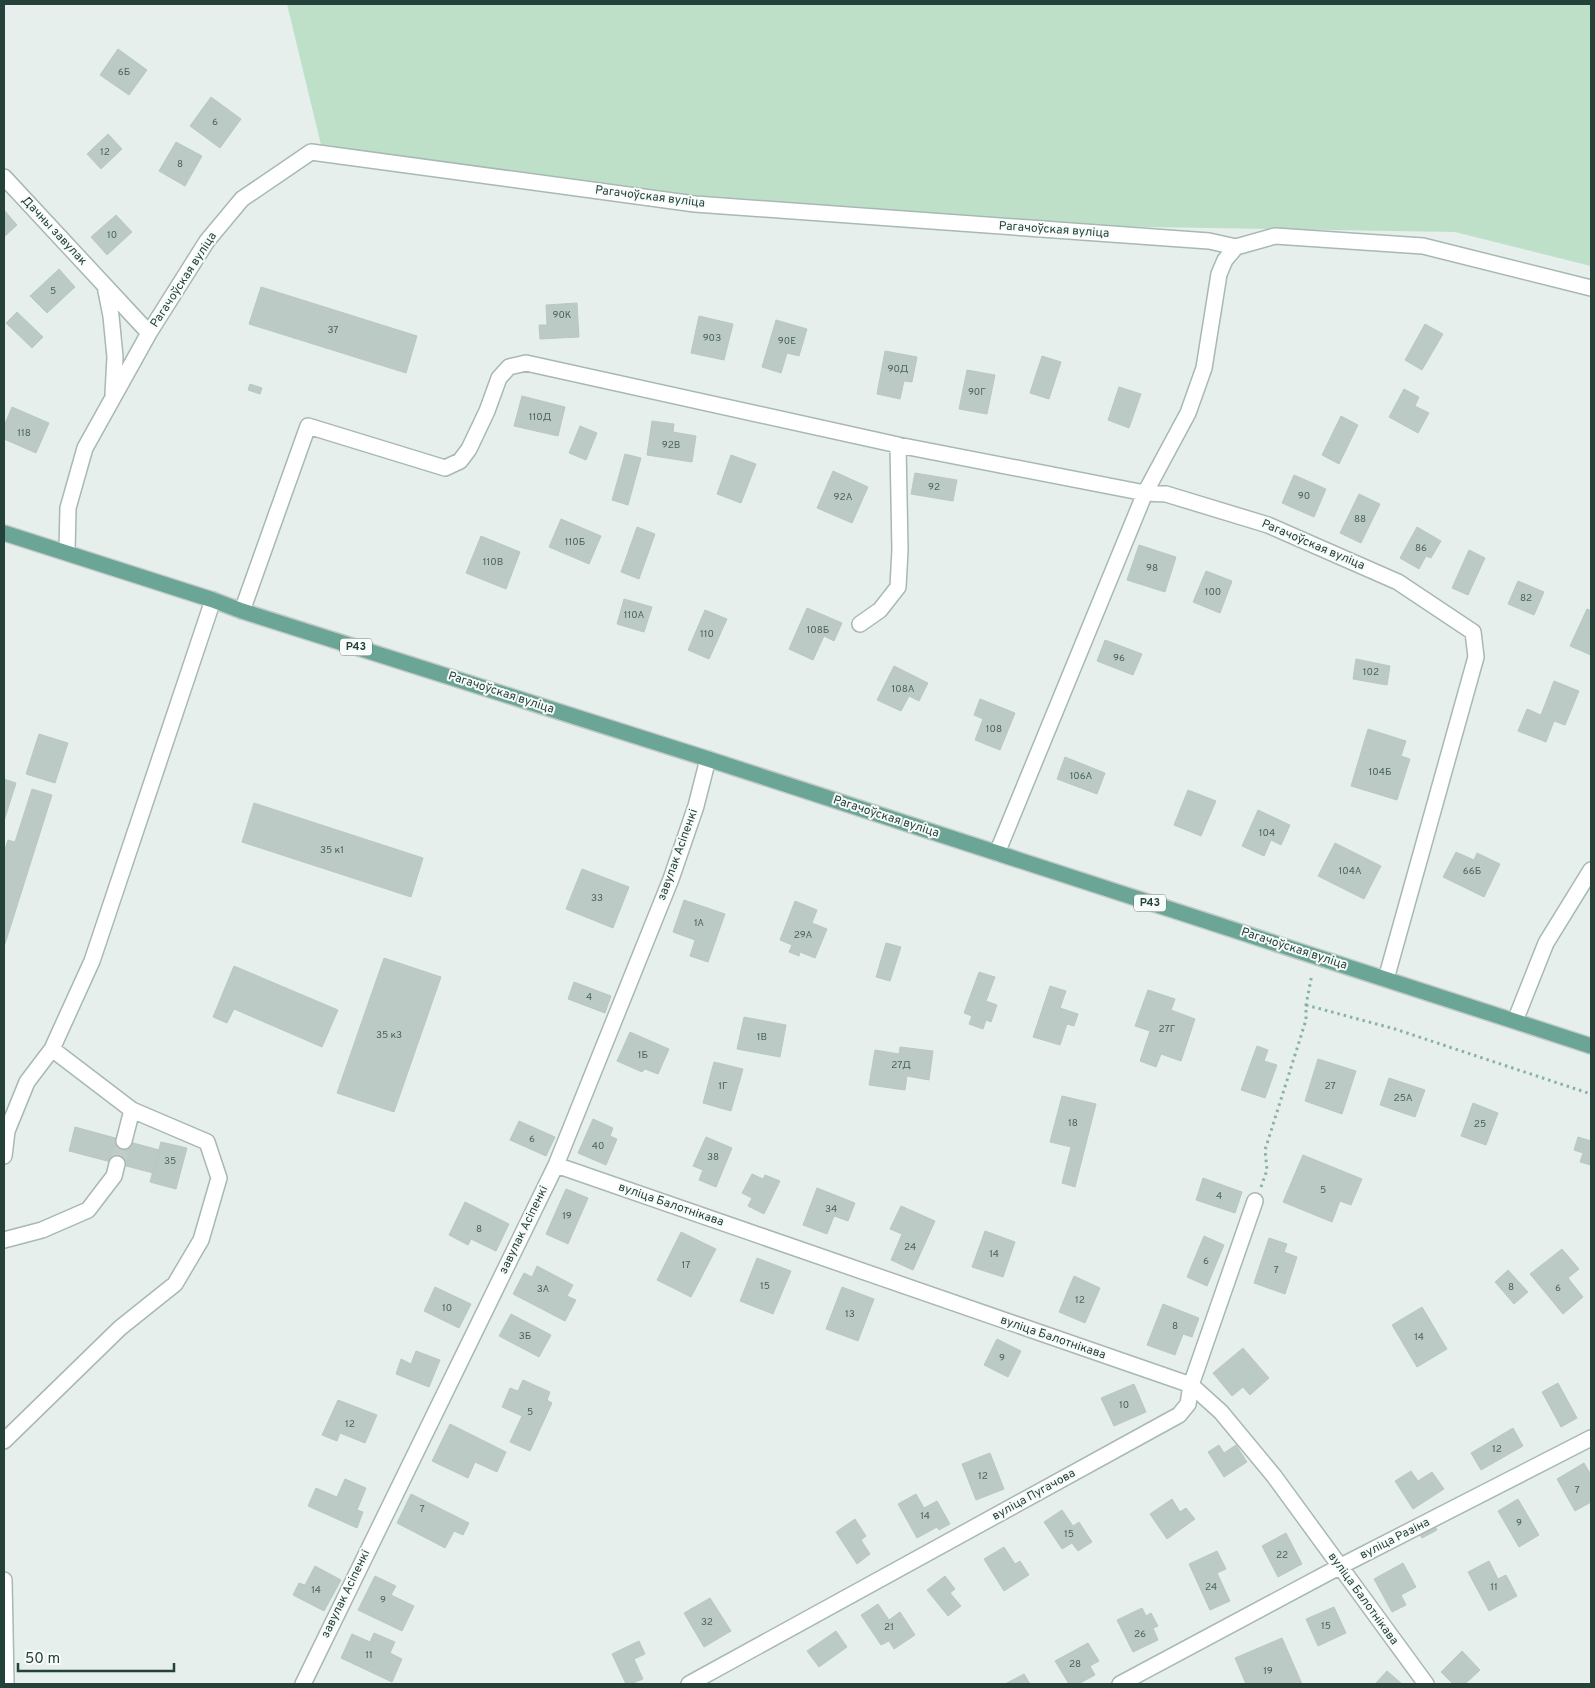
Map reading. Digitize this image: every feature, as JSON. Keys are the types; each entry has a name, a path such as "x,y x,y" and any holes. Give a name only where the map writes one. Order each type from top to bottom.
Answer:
{"main road":[{"name":"Рагачоўская вуліца","path":"4,533 1591,1046"}],"street":[{"name":"Рагачоўская вуліца","path":"149,333 207,241 242,198 311,152 695,204 1210,241 1236,247 1275,236 1424,246 1591,288"},
{"name":"Дачны завулак","path":"4,177 149,333"},
{"path":"997,853 1145,493 1188,413 1204,368 1219,274 1225,260 1236,247"},
{"path":"105,285 111,316 115,357 113,398"},
{"path":"66,552 68,508 85,448 149,333"},
{"name":"Рагачоўская вуліца","path":"242,611 308,426 445,468 460,461 470,449 499,378 509,367 526,364 898,445 1145,493 1166,494 1268,524 1398,582 1473,632 1476,657 1386,979"},
{"path":"860,624 880,610 898,587 900,550 898,445"},
{"path":"4,1156 8,1131 27,1082 52,1049 92,961 214,600"},
{"name":"завулак Асіпенкі","path":"303,1684 556,1165 671,879 696,806 708,759"},
{"path":"1515,1021 1546,943 1591,870"},
{"path":"4,1441 120,1328 175,1284 201,1240 219,1178 207,1142 132,1110 52,1049"},
{"path":"124,1140 132,1110"},
{"path":"4,1240 42,1230 88,1210 114,1176 117,1164"},
{"name":"вуліца Балотнікава","path":"556,1165 1191,1385 1221,1412 1274,1476 1426,1684"},
{"name":"вуліца Пугачова","path":"689,1684 1179,1415 1188,1404 1191,1385 1255,1201"},
{"name":"вуліца Разіна","path":"1120,1684 1339,1567 1591,1438"},
{"path":"4,1580 5,1676"}],"path":[{"path":"1255,1201 1267,1170 1265,1150 1306,1020 1306,1005 1315,956"},
{"path":"1306,1005 1395,1029 1591,1094"}],"green space":[{"path":"287,4 1591,4 1591,266 1455,232 1085,226 692,199 321,145"}],"building":[{"path":"118,49 147,70 129,95 100,75"},
{"path":"211,97 241,119 220,148 190,126"},
{"path":"108,134 122,149 101,169 87,154"},
{"path":"176,142 202,156 185,186 159,171"},
{"path":"4,210 17,225 4,237"},
{"path":"116,215 132,232 107,255 91,237"},
{"path":"59,269 75,287 47,313 30,296"},
{"path":"261,287 417,336 406,373 249,324"},
{"path":"577,303 579,337 540,339 539,325 547,325 546,305"},
{"path":"17,312 43,337 32,348 6,323"},
{"path":"699,316 733,324 724,360 691,353"},
{"path":"776,320 807,329 799,356 787,353 781,373 762,367"},
{"path":"1425,324 1443,334 1422,370 1405,360"},
{"path":"885,351 917,357 912,382 904,381 900,399 877,394"},
{"path":"1042,356 1061,362 1049,399 1030,393"},
{"path":"967,370 995,375 987,414 959,409"},
{"path":"250,384 262,388 260,394 248,390"},
{"path":"1119,387 1141,394 1129,428 1108,420"},
{"path":"1404,389 1419,397 1415,406 1429,413 1418,433 1389,417"},
{"path":"522,396 565,407 558,436 514,426"},
{"path":"12,407 49,423 36,453 4,439 4,426"},
{"path":"1341,416 1358,425 1339,464 1322,455"},
{"path":"652,421 674,424 673,432 696,436 692,462 647,455"},
{"path":"580,426 597,433 586,460 569,453"},
{"path":"625,454 641,458 628,505 612,500"},
{"path":"731,455 756,464 741,503 717,494"},
{"path":"833,471 868,487 852,523 817,508"},
{"path":"915,473 957,480 953,501 911,494"},
{"path":"1294,475 1326,489 1314,517 1282,503"},
{"path":"1359,494 1380,504 1361,543 1340,533"},
{"path":"561,519 601,536 589,564 549,547"},
{"path":"637,527 655,534 639,579 621,572"},
{"path":"1417,527 1441,541 1431,558 1426,556 1419,569 1400,558"},
{"path":"481,536 520,552 506,589 466,573"},
{"path":"1139,545 1176,557 1165,592 1127,580"},
{"path":"1469,550 1485,558 1468,595 1452,588"},
{"path":"1206,571 1232,581 1220,613 1193,602"},
{"path":"1518,581 1544,592 1534,615 1508,604"},
{"path":"624,599 652,607 644,632 617,624"},
{"path":"807,608 842,623 834,641 824,636 813,660 789,649"},
{"path":"1587,609 1591,611 1591,655 1570,646"},
{"path":"705,610 727,619 709,659 688,650"},
{"path":"1105,640 1142,654 1133,675 1097,661"},
{"path":"1356,659 1390,666 1387,685 1353,679"},
{"path":"894,666 928,683 919,701 909,696 901,711 877,700"},
{"path":"1554,681 1579,691 1565,725 1554,721 1546,742 1518,731 1527,709 1541,715"},
{"path":"980,699 1015,713 1000,750 975,740 983,719 974,715"},
{"path":"1368,729 1406,741 1401,756 1410,759 1397,800 1351,786"},
{"path":"39,734 68,743 55,783 26,774"},
{"path":"1065,757 1105,773 1097,794 1057,779"},
{"path":"4,779 16,783 4,821"},
{"path":"32,789 52,795 4,947 4,852 8,840 15,842"},
{"path":"1188,790 1216,801 1201,836 1174,825"},
{"path":"254,803 423,858 411,897 242,842"},
{"path":"1258,810 1290,825 1281,845 1271,840 1264,856 1242,846"},
{"path":"1335,843 1381,866 1364,899 1318,876"},
{"path":"1456,852 1474,860 1477,853 1500,864 1484,897 1443,877"},
{"path":"582,869 629,887 613,928 566,909"},
{"path":"684,900 725,914 708,962 690,956 695,940 673,932"},
{"path":"795,901 817,910 812,923 827,929 815,958 800,952 799,956 789,952 792,945 780,940"},
{"path":"886,943 901,947 890,981 876,977"},
{"path":"384,958 441,977 394,1112 337,1093"},
{"path":"234,966 338,1010 322,1047 234,1009 227,1023 213,1017"},
{"path":"979,972 995,977 986,1001 997,1005 991,1022 986,1020 983,1029 969,1024 972,1016 964,1013"},
{"path":"574,982 611,996 605,1013 568,999"},
{"path":"1050,986 1066,991 1060,1008 1078,1014 1074,1026 1067,1024 1060,1045 1033,1037"},
{"path":"1148,990 1175,999 1171,1010 1195,1019 1181,1061 1161,1054 1156,1067 1140,1061 1150,1031 1135,1026"},
{"path":"744,1017 786,1025 780,1057 737,1049"},
{"path":"630,1032 669,1049 658,1074 645,1069 642,1072 617,1061"},
{"path":"1257,1046 1268,1050 1264,1061 1277,1065 1265,1098 1241,1090"},
{"path":"900,1047 933,1051 929,1080 907,1076 905,1090 869,1085 875,1050 899,1054"},
{"path":"1318,1059 1356,1071 1342,1114 1305,1101"},
{"path":"714,1062 743,1069 731,1111 703,1103"},
{"path":"1389,1078 1425,1090 1415,1117 1380,1105"},
{"path":"1062,1096 1096,1104 1075,1187 1062,1183 1071,1147 1050,1142"},
{"path":"1473,1103 1498,1113 1486,1145 1461,1136"},
{"path":"593,1119 613,1128 610,1136 617,1139 606,1165 578,1153"},
{"path":"519,1121 555,1137 546,1156 510,1140"},
{"path":"75,1127 159,1150 153,1173 69,1151"},
{"path":"706,1137 732,1148 716,1187 699,1180 703,1170 693,1166"},
{"path":"1578,1137 1591,1141 1591,1165 1580,1162 1583,1153 1574,1150"},
{"path":"161,1142 187,1148 176,1189 150,1182"},
{"path":"1303,1155 1362,1179 1351,1205 1340,1201 1332,1222 1283,1202"},
{"path":"752,1174 763,1179 765,1175 780,1181 764,1214 748,1206 752,1198 742,1193"},
{"path":"1203,1178 1242,1192 1235,1213 1196,1200"},
{"path":"817,1188 855,1203 848,1221 834,1216 827,1234 803,1225"},
{"path":"566,1189 588,1198 568,1244 546,1234"},
{"path":"465,1202 509,1224 496,1251 471,1239 468,1245 449,1235"},
{"path":"901,1206 935,1221 913,1270 891,1260 902,1234 890,1229"},
{"path":"985,1231 1015,1242 1003,1277 972,1267"},
{"path":"681,1232 716,1249 691,1297 657,1280"},
{"path":"1204,1236 1224,1245 1207,1286 1187,1277"},
{"path":"1269,1238 1287,1244 1284,1252 1297,1257 1285,1294 1254,1283"},
{"path":"1562,1249 1579,1269 1568,1278 1583,1297 1563,1314 1530,1274"},
{"path":"757,1258 791,1271 773,1314 740,1301"},
{"path":"537,1266 573,1285 567,1296 576,1300 565,1321 513,1294 524,1273 532,1277"},
{"path":"1508,1270 1528,1292 1514,1304 1495,1282"},
{"path":"1074,1276 1100,1288 1085,1323 1059,1312"},
{"path":"435,1287 471,1304 459,1328 424,1311"},
{"path":"842,1287 874,1299 858,1341 826,1329"},
{"path":"1163,1304 1199,1318 1192,1337 1183,1334 1175,1355 1147,1345"},
{"path":"1422,1307 1447,1349 1417,1367 1392,1325"},
{"path":"511,1314 551,1335 539,1357 499,1336"},
{"path":"997,1339 1021,1351 1008,1377 984,1365"},
{"path":"1243,1348 1269,1378 1250,1395 1243,1387 1232,1396 1213,1373"},
{"path":"416,1351 440,1360 429,1387 396,1374 401,1359 411,1364"},
{"path":"523,1380 550,1392 547,1400 552,1403 530,1451 510,1442 522,1416 502,1407 510,1388 518,1391"},
{"path":"1558,1383 1577,1418 1561,1427 1542,1392"},
{"path":"1134,1384 1146,1412 1114,1426 1101,1398"},
{"path":"338,1400 377,1415 365,1443 340,1433 337,1441 322,1435"},
{"path":"450,1424 506,1452 497,1472 475,1462 468,1478 432,1461"},
{"path":"1513,1428 1523,1446 1481,1470 1471,1453"},
{"path":"1219,1445 1224,1453 1236,1445 1247,1462 1224,1477 1208,1452"},
{"path":"990,1453 1004,1489 976,1500 962,1464"},
{"path":"1584,1463 1591,1475 1591,1502 1575,1511 1557,1479"},
{"path":"1411,1471 1418,1481 1432,1472 1444,1489 1413,1509 1395,1481"},
{"path":"345,1479 366,1488 357,1510 363,1512 357,1528 308,1506 316,1488 337,1497"},
{"path":"411,1494 469,1523 463,1535 454,1531 445,1548 397,1523"},
{"path":"916,1494 924,1508 937,1501 950,1524 939,1530 937,1527 917,1538 898,1504"},
{"path":"1172,1499 1180,1512 1186,1508 1195,1519 1167,1539 1150,1514"},
{"path":"1518,1499 1539,1535 1519,1547 1498,1511"},
{"path":"1062,1510 1073,1526 1079,1522 1092,1542 1078,1551 1072,1543 1062,1549 1044,1522"},
{"path":"855,1519 866,1536 861,1540 870,1554 857,1564 836,1532"},
{"path":"1434,1524 1437,1530 1422,1538 1418,1532"},
{"path":"1286,1533 1302,1564 1278,1577 1262,1546"},
{"path":"1004,1547 1015,1564 1020,1561 1029,1575 1004,1591 984,1559"},
{"path":"1217,1551 1226,1569 1217,1573 1230,1601 1210,1610 1189,1564"},
{"path":"1489,1561 1498,1579 1506,1575 1517,1596 1489,1611 1468,1572"},
{"path":"1403,1563 1416,1587 1401,1595 1406,1605 1392,1612 1374,1579"},
{"path":"315,1566 341,1580 324,1611 293,1595 299,1583 305,1585"},
{"path":"375,1576 396,1586 391,1595 414,1606 402,1631 358,1610"},
{"path":"945,1576 955,1589 950,1593 961,1606 948,1616 927,1590"},
{"path":"710,1598 731,1631 704,1647 684,1613"},
{"path":"878,1604 889,1620 900,1612 915,1635 894,1649 889,1641 881,1645 861,1615"},
{"path":"1334,1607 1346,1633 1318,1646 1306,1619"},
{"path":"1142,1608 1146,1616 1151,1613 1158,1626 1153,1628 1158,1640 1133,1652 1117,1620"},
{"path":"836,1631 847,1647 819,1667 807,1651"},
{"path":"374,1633 395,1642 390,1653 402,1659 392,1682 341,1658 352,1634 370,1642"},
{"path":"1282,1638 1302,1684 1246,1684 1235,1658"},
{"path":"639,1641 645,1654 634,1659 643,1679 626,1684 612,1654"},
{"path":"1088,1643 1099,1661 1090,1666 1095,1675 1078,1684 1069,1684 1055,1661"},
{"path":"1462,1651 1480,1670 1465,1684 1453,1684 1441,1672"},
{"path":"1387,1671 1402,1684 1375,1684"},
{"path":"1024,1674 1030,1684 1005,1684"}],"tunnel":[{"path":"117,1164 124,1141"}]}
